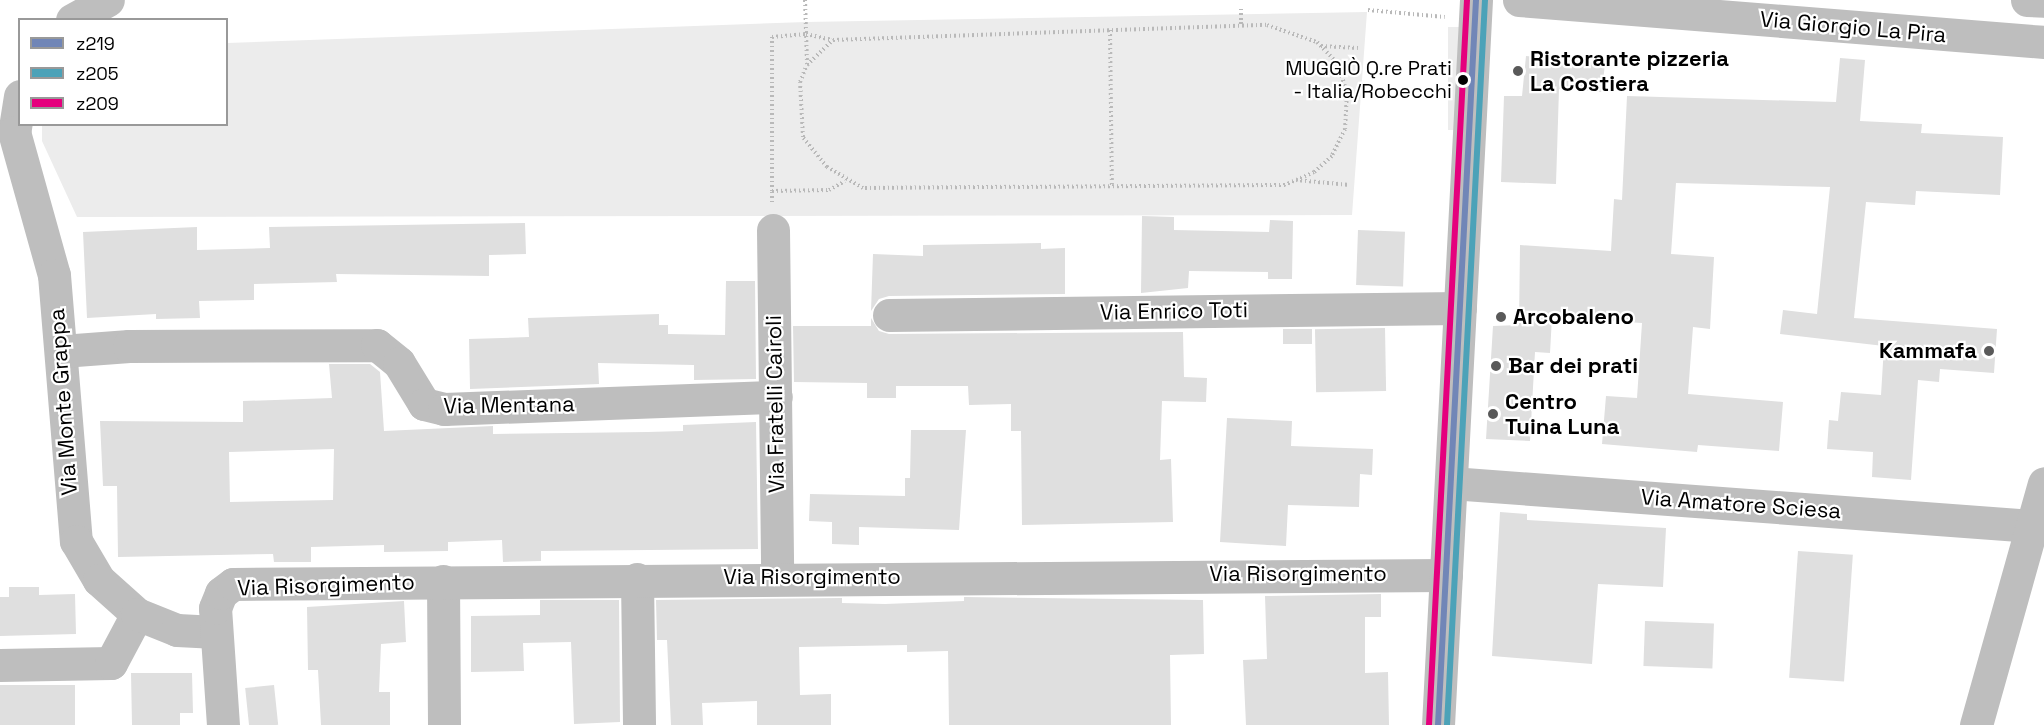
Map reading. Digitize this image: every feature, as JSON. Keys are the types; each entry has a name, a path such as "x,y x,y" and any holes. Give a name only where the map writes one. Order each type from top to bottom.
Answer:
{"street":[{"path":"52,0 54,18"},
{"path":"76,18 108,0"},
{"path":"1438,725 1476,0"},
{"name":"Via Giorgio La Pira","path":"1519,0 1701,7 2044,42"},
{"path":"2027,0 2044,1"},
{"path":"0,101 18,91"},
{"name":"Via Monte Grappa","path":"18,108 14,132 21,147 21,171"},
{"name":"Via Monte Grappa","path":"0,137 21,171 54,275 76,541 130,628"},
{"name":"Via Fratelli Cairoli","path":"773,230 777,577"},
{"name":"Via Enrico Toti","path":"889,315 1460,308"},
{"name":"Via Mentana","path":"62,351 129,346 377,345 399,363 424,404 444,409 776,397"},
{"name":"Via Amatore Sciesa","path":"1450,483 2032,526"},
{"path":"1976,725 2044,483"},
{"name":"Via Risorgimento","path":"216,632 215,608 221,593 233,584 777,577 1446,575"},
{"path":"637,579 639,725"},
{"path":"443,581 444,725"},
{"path":"0,665 111,663 130,628"},
{"path":"0,644 130,628 216,632 223,725"}],"path":[{"path":"805,0 807,65"},
{"path":"1241,9 1242,26"},
{"path":"1368,10 1444,17"},
{"path":"773,230 772,37 806,34 833,40 1266,25 1320,46 1358,48"},
{"path":"1110,30 1112,187"},
{"path":"833,40 807,65 800,82 803,137 827,167 845,181 893,189 1285,185 1314,172 1332,156 1345,129 1347,92 1337,63 1320,46"},
{"path":"1295,180 1350,185"},
{"path":"772,191 829,190 845,181"}],"shaded area":[{"path":"1367,12 1352,215 77,217 42,141 42,126 228,126 228,43 806,22"},
{"path":"1448,27 1461,27 1461,130 1448,130"}],"building":[{"path":"1526,56 1605,63 1602,92 1559,89 1556,184 1501,182 1504,96 1522,96"},
{"path":"1840,58 1865,60 1860,121 1922,124 1921,133 2003,137 2000,195 1916,191 1915,205 1866,202 1854,318 1997,329 1994,373 1940,369 1939,382 1918,380 1911,480 1872,477 1873,452 1827,449 1829,420 1838,421 1841,392 1881,395 1884,346 1780,334 1783,310 1817,314 1830,187 1676,183 1671,254 1714,257 1710,329 1693,327 1688,394 1783,402 1779,451 1698,445 1697,452 1602,444 1606,396 1637,398 1642,323 1552,317 1550,353 1535,352 1530,441 1486,439 1493,326 1519,325 1520,245 1611,251 1614,199 1622,200 1627,96 1836,102"},
{"path":"1142,216 1174,217 1174,230 1269,232 1270,220 1293,221 1292,279 1268,279 1268,272 1189,271 1188,288 1141,293"},
{"path":"525,223 526,254 489,255 489,276 336,274 337,282 254,284 254,300 199,301 200,318 156,319 156,314 87,318 83,232 197,227 197,250 270,248 269,227"},
{"path":"1358,230 1405,232 1403,287 1356,285"},
{"path":"1041,243 1041,249 1065,248 1065,294 889,296 879,299 871,311 873,254 923,256 923,245"},
{"path":"726,281 755,281 756,379 694,380 694,365 598,363 599,384 470,389 469,339 529,337 528,318 659,314 659,325 668,325 668,334 725,335"},
{"path":"871,318 879,331 889,334 1183,332 1184,377 1207,378 1206,402 1162,401 1160,460 1171,459 1173,522 1022,525 1021,431 1011,431 1011,404 969,405 968,386 896,386 896,398 867,398 867,383 794,382 793,326 871,326"},
{"path":"1385,328 1386,391 1316,392 1315,329"},
{"path":"1283,329 1312,329 1312,344 1283,344"},
{"path":"329,364 370,364 380,372 384,431 493,426 493,434 648,432 683,431 683,425 756,422 758,549 541,551 541,561 503,562 502,540 448,542 448,551 384,552 384,545 311,547 311,562 274,562 273,554 118,557 117,486 103,486 100,421 243,422 243,401 332,398","holes":["334,449 333,500 230,502 229,452"]},
{"path":"1227,418 1292,421 1291,446 1373,449 1372,475 1360,474 1359,507 1288,505 1286,546 1220,542"},
{"path":"911,430 966,430 959,530 859,527 859,545 832,544 832,522 809,521 810,494 905,496 905,478 910,478"},
{"path":"1500,512 1527,514 1527,520 1666,528 1663,587 1598,584 1592,664 1492,656"},
{"path":"1798,551 1853,555 1844,682 1789,678"},
{"path":"9,587 39,587 39,595 75,594 76,634 0,636 0,597 9,597"},
{"path":"1381,594 1381,617 1365,617 1365,673 1388,672 1389,725 1246,725 1243,660 1267,659 1265,596"},
{"path":"964,597 1203,600 1204,654 1170,655 1171,725 949,725 948,651 907,652 907,645 799,647 800,695 831,694 831,725 757,725 757,701 702,703 703,725 671,725 667,640 657,640 656,600 842,598 842,603 885,604 964,601"},
{"path":"540,600 619,600 620,722 574,724 571,642 523,643 524,671 471,672 471,616 540,615"},
{"path":"404,601 406,642 381,644 379,692 390,692 390,725 321,725 318,670 308,670 307,607"},
{"path":"1645,621 1714,623 1712,668 1643,666"},
{"path":"131,673 192,673 193,713 180,713 180,725 132,725"},
{"path":"0,685 75,685 75,725 0,725"},
{"path":"274,685 278,725 249,725 245,688"}],"transit line":[{"name":"z209","path":"1429,725 1467,0"},
{"name":"z219","path":"1438,725 1476,0"},
{"name":"z205","path":"1447,725 1485,0"}],"place":[{"name":"Ristorante pizzeria La Costiera","path":"1518,71"},
{"name":"MUGGIÒ Q.re Prati - Italia/Robecchi","path":"1463,80"},
{"name":"Arcobaleno","path":"1501,317"},
{"name":"Kammafa","path":"1989,351"},
{"name":"Bar dei prati","path":"1496,366"},
{"name":"Centro Tuina Luna","path":"1493,414"}]}
